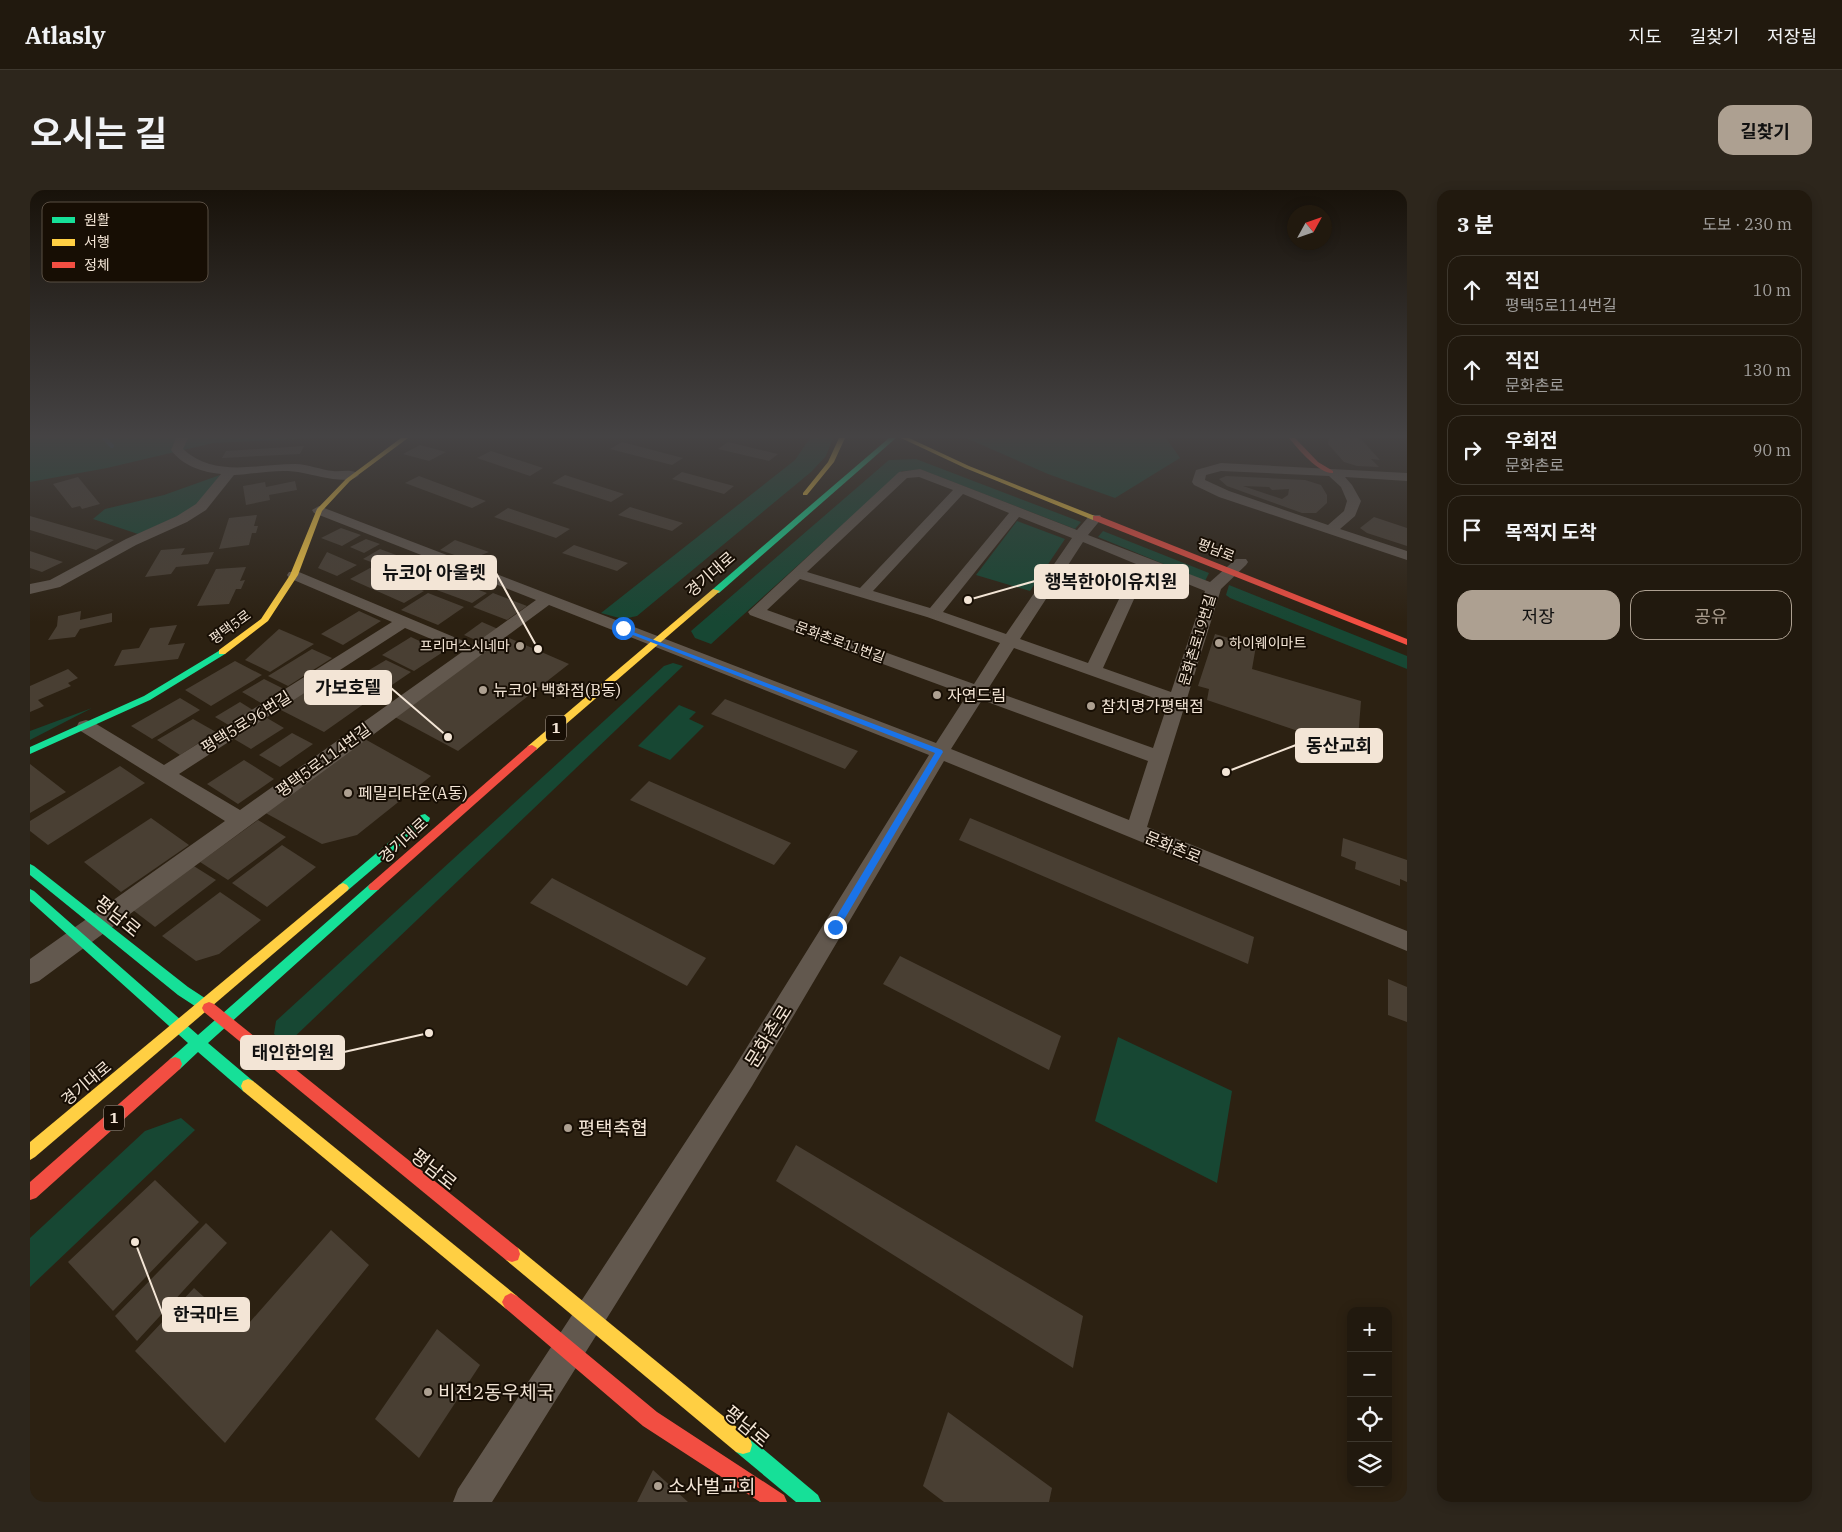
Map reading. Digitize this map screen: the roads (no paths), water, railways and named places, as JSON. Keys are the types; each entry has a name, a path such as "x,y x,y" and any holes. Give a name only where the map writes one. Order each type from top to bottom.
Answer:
{"main road":[{"name":"평택5로","path":"30,751 147,698 208,662 264,621 294,575 319,510 330,499"},
{"name":"경기대로","path":"30,1192 493,782 645,637 817,499"},
{"name":"평남로","path":"1048,499 1095,518 1238,564 1407,642"},
{"name":"평남로","path":"1080,499 1185,540"},
{"name":"경기대로","path":"30,1152 437,807"},
{"name":"평남로","path":"30,870 183,991 204,1005 590,1316 811,1502"},
{"path":"30,894 81,937 180,1026 197,1044 568,1348 650,1419 777,1502"}],"street":[{"path":"30,589 55,584 132,542 182,519 201,507 207,499"},
{"name":"문화촌로11번길","path":"877,499 756,612 979,692"},
{"path":"864,592 951,499"},
{"name":"문화촌로11번길","path":"987,499 1080,536"},
{"path":"1239,499 1407,556"},
{"path":"1330,530 1350,512 1353,499"},
{"path":"319,510 645,637"},
{"path":"933,614 1018,511"},
{"path":"940,752 1010,641 1080,536 1095,518"},
{"name":"문화촌로19번길","path":"1080,536 1213,589 1134,832"},
{"path":"1093,670 1144,562"},
{"path":"1213,589 1218,581 1238,564"},
{"path":"798,574 933,614 1177,700"},
{"path":"294,575 474,651"},
{"name":"평택5로114번길","path":"30,973 547,599"},
{"name":"평택5로96번길","path":"164,774 405,621"},
{"name":"문화촌로","path":"645,637 940,752 1407,941"},
{"path":"979,692 1158,757"},
{"path":"86,726 240,820"},
{"name":"문화촌로","path":"471,1502 743,1077 940,752"}],"place":[{"name":"행복한아이유치원","path":"968,600"},
{"name":"하이웨이마트","path":"1219,643"},
{"name":"프리머스시네마","path":"520,646"},
{"name":"뉴코아 아울렛","path":"538,649"},
{"name":"뉴코아 백화점(B동)","path":"483,690"},
{"name":"자연드림","path":"937,695"},
{"name":"참치명가평택점","path":"1091,706"},
{"name":"가보호텔","path":"448,737"},
{"name":"동산교회","path":"1226,772"},
{"name":"페밀리타운(A동)","path":"348,793"},
{"name":"태인한의원","path":"429,1033"},
{"name":"평택축협","path":"568,1128"},
{"name":"한국마트","path":"135,1242"},
{"name":"비전2동우체국","path":"428,1392"},
{"name":"소사벌교회","path":"658,1486"}]}
